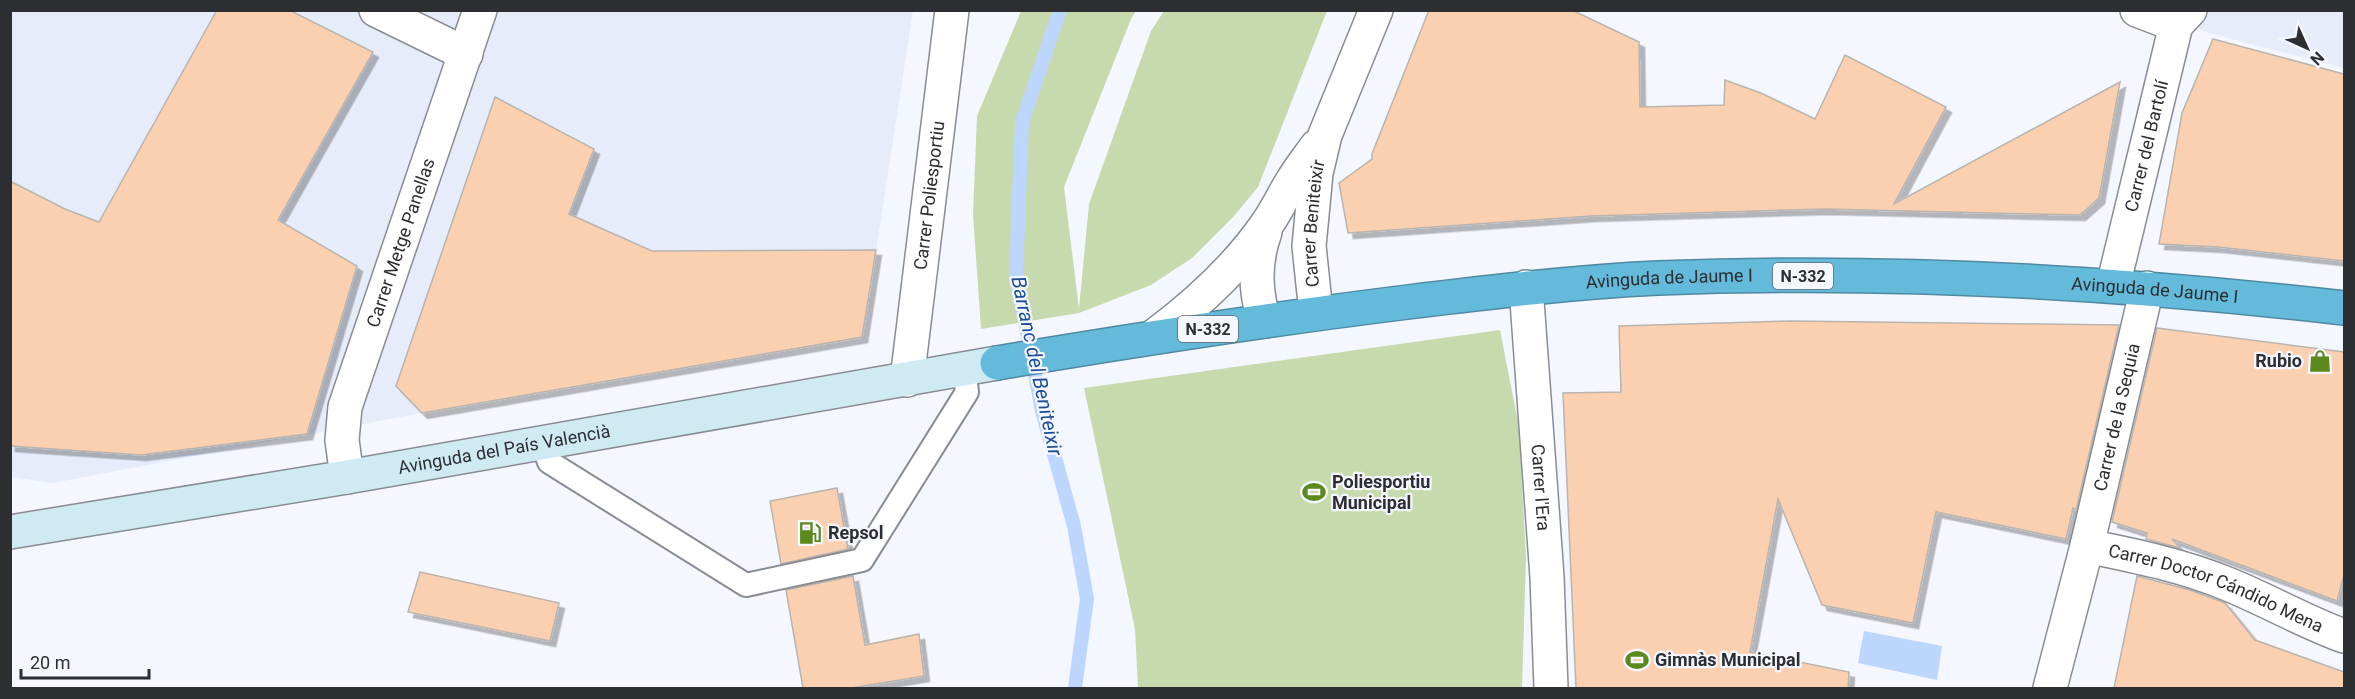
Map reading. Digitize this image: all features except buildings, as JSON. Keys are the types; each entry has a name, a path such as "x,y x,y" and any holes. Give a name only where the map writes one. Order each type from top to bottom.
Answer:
{"highway":[{"name":"Avinguda de Jaume I","path":"997,363 1316,313 1526,287 1659,278 1907,276 2147,288 2344,308"}],"main road":[{"name":"Avinguda del País Valencià","path":"10,532 347,477 997,363"}],"street":[{"path":"375,10 466,54"},
{"name":"Carrer Metge Panellas","path":"347,477 342,440 345,407 480,10"},
{"name":"Carrer Poliesportiu","path":"907,380 952,10"},
{"name":"Carrer Beniteixir","path":"1316,313 1309,246 1316,173 1325,135 1376,10"},
{"path":"2136,10 2183,18"},
{"name":"Carrer del Bartolí","path":"2113,286 2183,18"},
{"name":"Carrer Beniteixir","path":"1153,337 1187,312 1248,250 1269,222 1294,177 1325,135"},
{"name":"Carrer Beniteixir","path":"1264,321 1258,298 1256,274 1261,244 1269,222"},
{"name":"Carrer l'Era","path":"1526,287 1547,577 1551,688"},
{"name":"Carrer de la Sequia","path":"2050,688 2087,546 2147,288"},
{"name":"Carrer Doctor Cándido Mena","path":"2087,546 2170,564 2229,584 2344,636"}],"lane":[{"path":"542,442 549,462 746,585 862,560 967,392 964,368"}],"shaded area":[{"path":"11,11 913,11 863,335 422,413 53,483 11,477"},
{"path":"2151,11 2344,11 2344,68 2212,34"}],"green space":[{"path":"1021,11 1136,11 1064,187 1079,309 1089,204 1151,31 1164,11 1327,11 1258,187 1234,216 1192,258 1151,285 1079,313 981,329 973,215 977,116"},
{"name":"Poliesportiu Municipal","path":"1500,330 1519,427 1526,558 1522,688 1138,688 1135,629 1084,388"}],"water":[{"path":"1864,631 1942,646 1937,680 1858,663"}],"waterway":[{"name":"Barranc del Beniteixir","path":"1060,10 1022,122 1016,274 1042,411 1074,526 1087,599 1075,688"}],"place":[{"name":"Rubio","path":"2320,361"},
{"name":"Poliesportiu Municipal","path":"1314,492"},
{"name":"Repsol","path":"810,533"},
{"name":"Gimnàs Municipal","path":"1637,660"}]}
